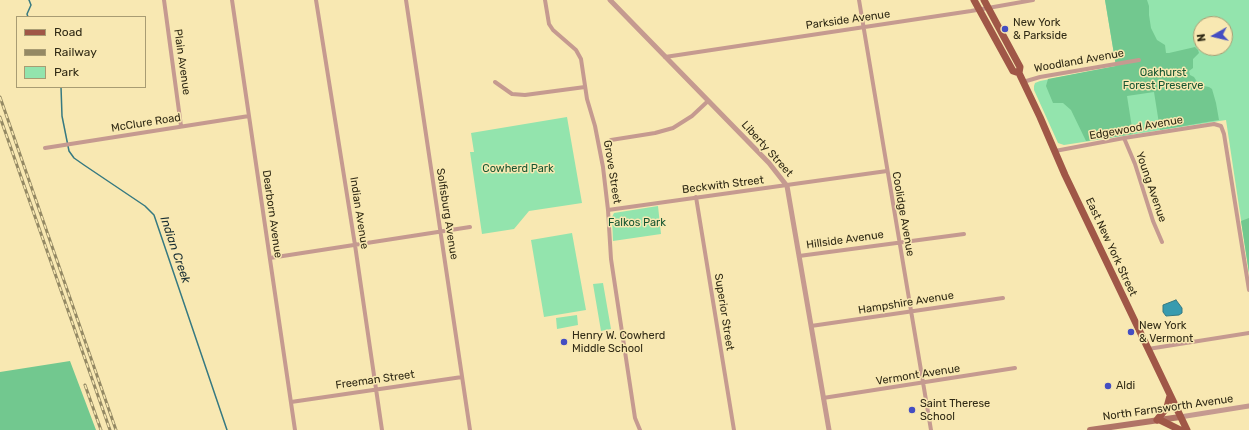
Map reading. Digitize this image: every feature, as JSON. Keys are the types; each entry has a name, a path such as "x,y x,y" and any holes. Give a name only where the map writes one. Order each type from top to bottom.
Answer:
{"main road":[{"name":"East New York Street","path":"974,0 1013,71 1019,73"},
{"name":"East New York Street","path":"984,0 1020,67 1019,73 1054,151 1186,430"},
{"path":"1170,396 1167,407 1159,420 1180,430"},
{"name":"North Farnsworth Avenue","path":"1090,430 1180,417"}],"street":[{"name":"Plain Avenue","path":"164,0 181,126"},
{"name":"Dearborn Avenue","path":"232,0 295,430"},
{"name":"Indian Avenue","path":"316,0 355,245 382,430"},
{"name":"Solfisburg Avenue","path":"406,0 470,430"},
{"name":"Grove Street","path":"545,0 549,24 553,30 576,50 581,59 585,87 595,126 608,210 611,259 635,418 640,430"},
{"name":"Liberty Street","path":"610,0 769,163 787,186 829,430"},
{"name":"Coolidge Avenue","path":"859,0 931,430"},
{"name":"Parkside Avenue","path":"665,57 980,10 1033,0"},
{"name":"Woodland Avenue","path":"1023,82 1040,77 1139,60"},
{"path":"495,82 512,94 525,95 585,87"},
{"path":"611,140 654,133 673,128 692,116 708,101"},
{"name":"McClure Road","path":"45,148 249,116"},
{"name":"Edgewood Avenue","path":"1054,151 1214,124 1221,126 1224,134 1249,290"},
{"name":"Young Avenue","path":"1124,138 1153,221 1162,242"},
{"name":"Beckwith Street","path":"608,210 887,171"},
{"name":"Superior Street","path":"696,197 734,430"},
{"path":"270,258 470,228"},
{"name":"Hillside Avenue","path":"799,256 964,234"},
{"name":"Hampshire Avenue","path":"811,326 1003,298"},
{"path":"1148,349 1249,333"},
{"name":"Vermont Avenue","path":"823,398 1015,368"},
{"name":"Freeman Street","path":"291,402 462,377"},
{"name":"North Farnsworth Avenue","path":"1180,417 1249,406"}],"green space":[{"name":"Oakhurst Forest Preserve","path":"1105,0 1249,0 1249,273 1226,120 1064,145 1058,143 1034,90 1035,83 1116,66"},
{"path":"1105,0 1147,0 1151,28 1157,40 1165,45 1166,53 1193,47 1193,56 1196,56 1193,59 1193,68 1189,71 1190,75 1194,77 1199,85 1212,89 1219,120 1160,130 1154,92 1127,96 1133,134 1086,141 1071,110 1063,103 1053,103 1046,86 1048,79 1116,66"},
{"name":"Cowherd Park","path":"567,117 582,203 529,211 514,229 482,234 470,152 474,152 471,133"},
{"name":"Falkos Park","path":"658,206 661,234 613,241 612,217 614,213"},
{"path":"1249,218 1249,273 1241,221"},
{"path":"572,233 586,310 544,317 531,240"},
{"path":"603,283 611,329 601,331 593,284"},
{"path":"577,315 578,325 557,329 556,318"},
{"path":"70,361 96,430 0,430 0,372"}],"water":[{"path":"1176,300 1182,308 1182,313 1179,315 1166,316 1163,312 1163,305"}],"waterway":[{"name":"Indian Creek","path":"28,16 27,14 31,5 29,0"},
{"name":"Indian Creek","path":"61,88 62,116 69,151 74,158 145,206 154,215 227,430"}],"railway":[{"path":"0,97 116,430"},
{"path":"0,117 110,430"},
{"path":"85,385 101,430"}],"place":[{"name":"New York & Parkside","path":"1005,29"},
{"name":"New York & Vermont","path":"1131,332"},
{"name":"Henry W. Cowherd Middle School","path":"564,342"},
{"name":"Aldi","path":"1108,386"},
{"name":"Saint Therese School","path":"912,410"}]}
